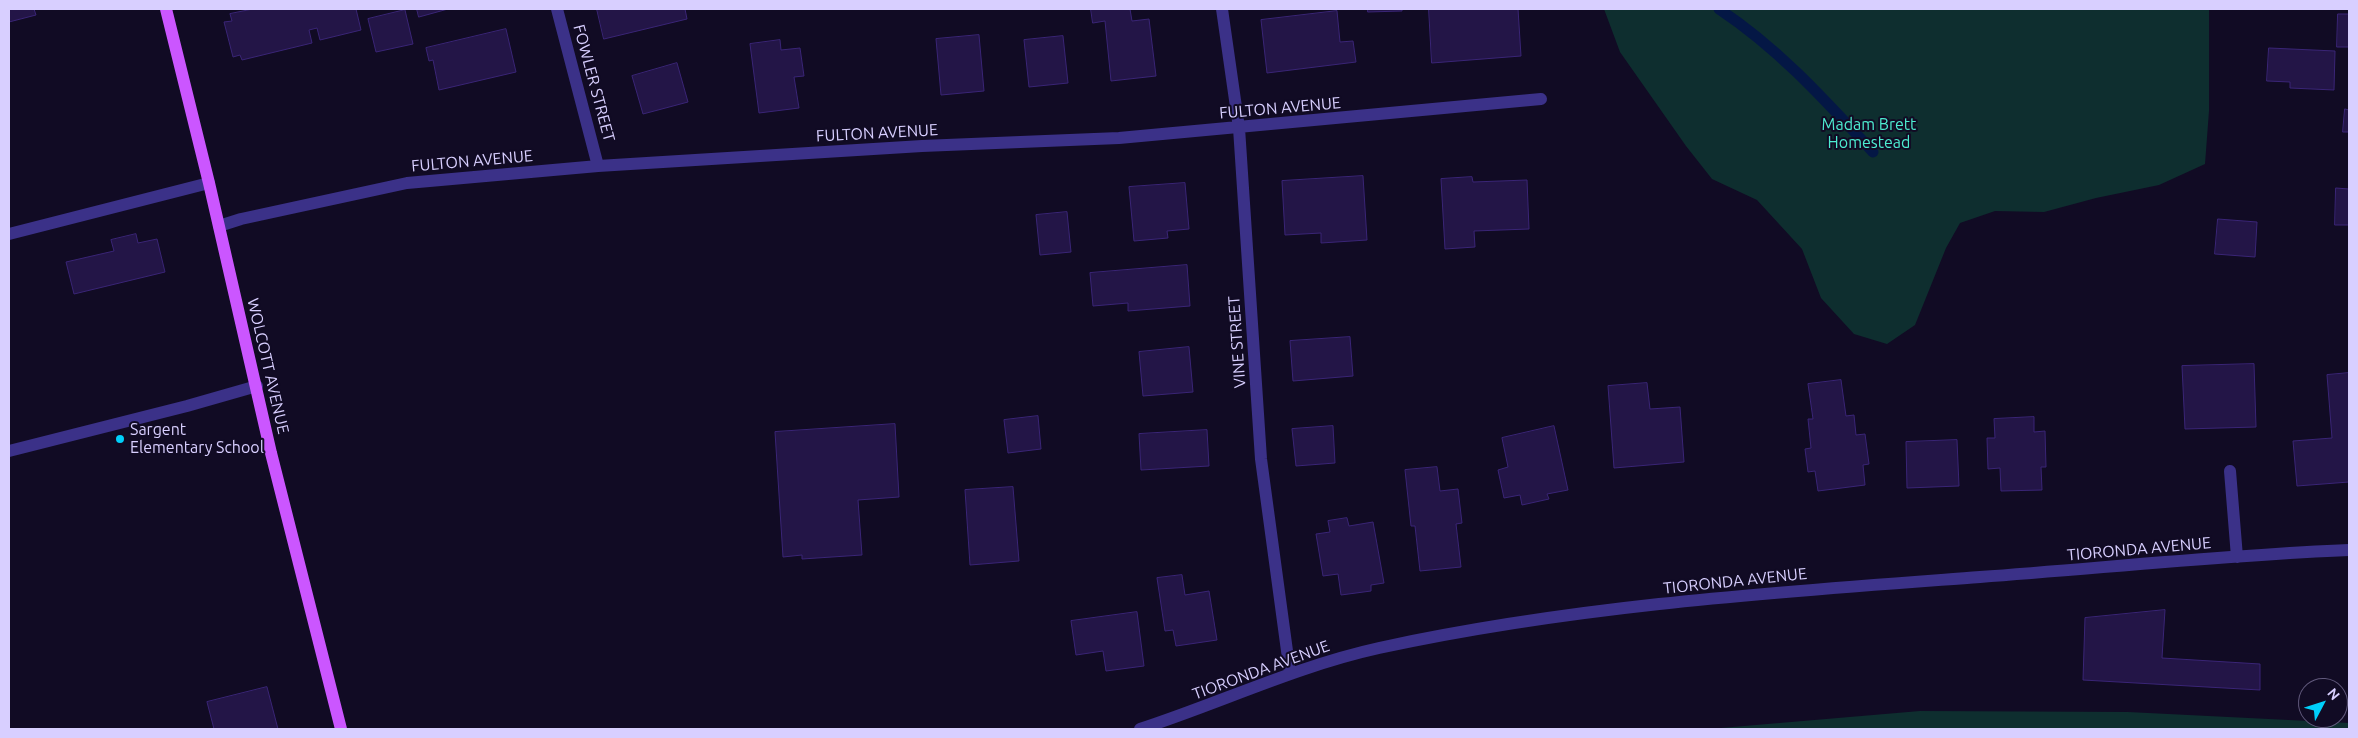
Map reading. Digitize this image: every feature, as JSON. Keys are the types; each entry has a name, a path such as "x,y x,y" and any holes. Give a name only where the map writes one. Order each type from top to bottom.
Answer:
{"main road":[{"name":"WOLCOTT AVENUE","path":"166,9 257,386 271,454 341,729"}],"street":[{"name":"FOWLER STREET","path":"558,9 598,166"},
{"name":"VINE STREET","path":"1222,9 1239,128 1261,459 1290,673"},
{"name":"FULTON AVENUE","path":"219,226 241,219 407,184 598,166 922,146 1119,138 1541,99"},
{"path":"9,234 209,183"},
{"path":"9,451 187,406 257,386"},
{"path":"2230,471 2237,557"},
{"name":"TIORONDA AVENUE","path":"1140,729 1186,714 1290,673 1377,648 1547,616 1772,592 2349,550"}],"green space":[{"name":"Madam Brett Homestead","path":"1604,9 2209,9 2209,111 2205,164 2159,185 2096,198 2044,212 1995,211 1960,223 1946,248 1915,325 1887,344 1854,334 1821,298 1802,249 1757,200 1712,179 1686,146 1620,52"},
{"path":"1920,711 2128,712 2298,720 2298,728 2348,728 2349,723 2349,729 1709,729"}],"building":[{"path":"9,9 34,9 36,15 9,22"},
{"path":"253,9 356,9 361,30 320,40 317,28 309,30 312,43 242,60 240,55 233,57 224,22 232,21 230,14"},
{"path":"417,9 448,9 419,17"},
{"path":"597,9 685,9 687,19 604,39"},
{"path":"1091,9 1130,9 1132,21 1149,19 1156,76 1111,81 1105,21 1093,23"},
{"path":"1368,9 1402,9 1402,11 1368,12"},
{"path":"1429,9 1518,9 1521,56 1432,63"},
{"path":"405,10 413,44 376,52 368,19"},
{"path":"1337,11 1340,42 1353,41 1356,62 1267,73 1261,20"},
{"path":"2338,14 2349,14 2349,47 2337,47"},
{"path":"506,29 516,72 439,90 433,60 429,61 426,48"},
{"path":"979,35 984,91 941,95 936,39"},
{"path":"1063,36 1068,83 1029,87 1024,40"},
{"path":"780,40 781,50 800,48 804,76 794,77 799,108 759,113 750,44"},
{"path":"2269,48 2335,51 2334,90 2290,88 2290,82 2267,81"},
{"path":"677,63 688,102 643,114 632,76"},
{"path":"2345,109 2349,110 2349,132 2343,132"},
{"path":"1363,176 1367,240 1321,243 1321,233 1285,235 1282,181"},
{"path":"1472,177 1473,182 1527,180 1529,229 1474,231 1475,247 1445,249 1441,179"},
{"path":"1185,183 1189,229 1167,231 1168,238 1134,241 1129,187"},
{"path":"2336,188 2349,189 2349,225 2335,225"},
{"path":"1067,212 1071,252 1040,255 1036,215"},
{"path":"2218,219 2257,222 2255,257 2215,254"},
{"path":"136,234 138,243 157,239 165,272 74,294 66,262 114,251 111,240"},
{"path":"1187,265 1190,306 1128,311 1128,303 1093,306 1090,273"},
{"path":"1350,337 1353,376 1293,381 1290,341"},
{"path":"1189,347 1193,392 1143,396 1139,352"},
{"path":"2254,364 2256,427 2185,429 2182,366"},
{"path":"2349,373 2349,482 2297,486 2293,441 2332,438 2327,375"},
{"path":"1841,380 1846,416 1854,415 1856,435 1865,434 1869,464 1863,465 1865,485 1818,491 1815,471 1808,472 1805,449 1811,448 1808,419 1813,419 1808,384"},
{"path":"1647,383 1650,409 1680,407 1684,462 1614,468 1608,386"},
{"path":"1038,416 1041,449 1008,453 1004,420"},
{"path":"2034,417 2034,432 2045,431 2046,467 2041,467 2042,490 2001,491 2000,468 1988,469 1987,438 1995,438 1994,419"},
{"path":"895,424 899,497 858,500 862,555 802,559 802,555 783,557 775,432"},
{"path":"1333,426 1335,463 1296,466 1292,429"},
{"path":"1554,426 1568,490 1547,494 1549,499 1522,505 1520,495 1504,498 1498,470 1508,467 1502,438"},
{"path":"1207,430 1209,466 1141,470 1139,434"},
{"path":"1957,440 1959,486 1907,488 1906,442"},
{"path":"1437,467 1440,491 1458,489 1462,523 1456,524 1461,567 1420,571 1415,526 1411,526 1405,470"},
{"path":"1013,487 1019,561 970,565 965,490"},
{"path":"1347,518 1349,526 1373,522 1384,583 1371,585 1371,591 1341,595 1338,574 1323,576 1316,534 1330,532 1328,521"},
{"path":"1182,575 1185,595 1209,591 1217,640 1176,646 1173,630 1165,631 1157,578"},
{"path":"2165,610 2162,658 2260,664 2260,690 2083,680 2085,618"},
{"path":"1137,612 1144,666 1106,671 1103,651 1076,655 1071,621"},
{"path":"267,687 278,729 214,729 207,702"}],"waterway":[{"path":"1719,9 1741,24 1781,58 1819,94 1873,152"}],"place":[{"name":"Sargent Elementary School","path":"120,439"}]}
